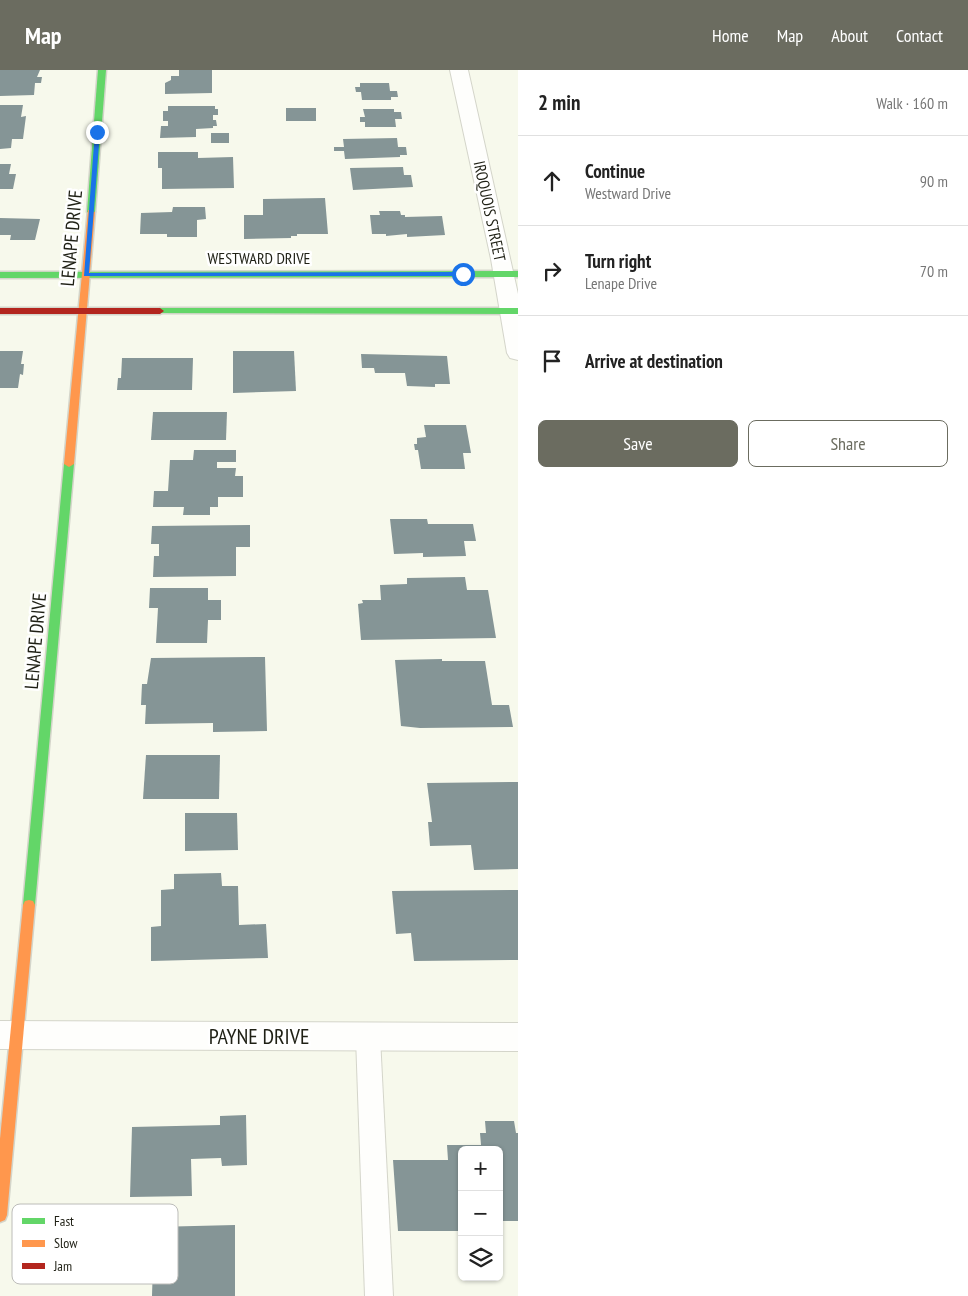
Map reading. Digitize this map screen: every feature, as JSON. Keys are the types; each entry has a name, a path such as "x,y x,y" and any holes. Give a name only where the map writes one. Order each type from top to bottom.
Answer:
{"street":[{"name":"LENAPE DRIVE","path":"0,1215 8,1035 83,311 102,70"},
{"name":"IROQUOIS STREET","path":"459,70 511,274 518,353"},
{"name":"WESTWARD DRIVE","path":"0,275 511,274"},
{"path":"0,311 514,311"},
{"name":"PAYNE DRIVE","path":"8,1035 518,1037"}],"lane":[{"path":"368,1037 379,1296"}],"building":[{"path":"0,70 40,70 37,77 42,77 41,83 35,83 34,95 0,96"},
{"path":"179,70 212,70 212,93 165,94 165,83 171,80 171,76 179,76"},
{"path":"360,83 389,83 390,91 397,91 398,97 391,97 391,100 362,100 361,92 356,92 355,87 360,87"},
{"path":"0,105 23,105 21,117 26,116 23,139 12,139 11,148 0,149"},
{"path":"168,106 215,106 215,109 218,109 218,115 213,115 213,120 216,120 217,126 196,129 196,137 160,138 161,126 168,126 168,121 163,121 163,111 168,111"},
{"path":"286,108 316,108 316,121 286,121"},
{"path":"363,109 394,109 394,112 401,112 402,119 395,119 396,127 365,127 365,122 360,122 360,117 365,117"},
{"path":"211,133 229,133 229,143 211,143"},
{"path":"397,138 398,147 406,147 407,155 400,155 400,157 345,159 344,151 334,151 334,147 344,147 343,139"},
{"path":"158,152 198,152 198,158 233,157 234,188 162,189 162,168 158,168"},
{"path":"0,164 11,164 9,174 16,174 13,189 0,189"},
{"path":"403,167 404,175 411,175 413,187 353,190 350,168"},
{"path":"325,198 328,234 297,234 297,236 291,236 291,238 244,239 244,215 263,215 263,199"},
{"path":"173,207 205,207 206,219 197,220 197,237 167,237 167,234 140,234 141,213 172,212"},
{"path":"379,211 400,211 401,215 405,215 405,217 442,216 445,235 407,237 407,234 386,236 386,234 372,234 370,215 380,215"},
{"path":"0,218 40,219 35,240 10,240 11,235 0,235"},
{"path":"0,351 23,351 21,364 24,364 23,375 20,374 18,388 0,388"},
{"path":"233,351 294,351 296,391 233,393"},
{"path":"361,354 447,356 450,384 435,384 435,387 407,386 405,373 375,373 374,368 362,368"},
{"path":"122,358 193,358 192,390 117,390 118,378 121,378"},
{"path":"153,412 227,412 226,440 151,440"},
{"path":"424,425 466,425 471,453 463,453 465,469 421,469 418,450 415,450 414,444 417,444 417,438 426,437"},
{"path":"194,450 236,450 236,462 217,462 217,468 236,468 235,476 243,476 243,497 218,497 218,507 210,507 210,515 183,515 184,507 153,507 154,491 168,491 170,460 193,460"},
{"path":"390,519 427,519 428,524 473,524 476,541 464,541 466,556 423,557 423,553 394,554"},
{"path":"250,525 250,547 236,547 236,576 153,577 154,556 159,556 159,544 151,544 152,526"},
{"path":"465,577 467,590 488,590 496,638 361,640 358,604 363,603 362,600 381,600 380,585 407,584 407,578"},
{"path":"150,588 208,588 208,600 221,600 221,620 208,620 207,643 156,643 158,608 149,608"},
{"path":"265,657 267,731 213,732 213,723 145,724 146,705 141,705 142,684 147,684 151,658"},
{"path":"442,659 442,661 485,661 492,705 509,705 513,727 420,728 401,726 395,660"},
{"path":"146,755 220,755 219,799 143,799"},
{"path":"518,782 518,869 474,870 471,845 430,846 428,822 432,822 427,783"},
{"path":"185,813 237,813 238,850 185,851"},
{"path":"221,873 222,886 238,886 239,925 266,924 268,958 151,961 151,927 161,926 161,890 174,889 174,874"},
{"path":"518,890 518,960 414,961 411,933 396,934 392,891"},
{"path":"246,1115 247,1165 222,1166 221,1158 191,1159 192,1196 130,1197 132,1127 220,1125 220,1116"},
{"path":"485,1121 514,1121 516,1133 518,1133 518,1221 503,1221 503,1146 458,1146 458,1231 398,1231 393,1160 448,1160 447,1145 481,1145 480,1133 486,1133"},
{"path":"235,1225 235,1296 152,1296 152,1284 178,1284 178,1226"}],"traffic: fast":[{"path":"91,212 102,70"},
{"path":"0,275 518,274"},
{"path":"160,311 518,311"},
{"path":"29,905 69,464"}],"traffic: slow":[{"path":"69,464 91,212"},
{"path":"0,1215 29,905"}],"traffic: jam":[{"path":"0,311 160,311"}],"route":[{"path":"97,132 86,275 463,274"}]}
